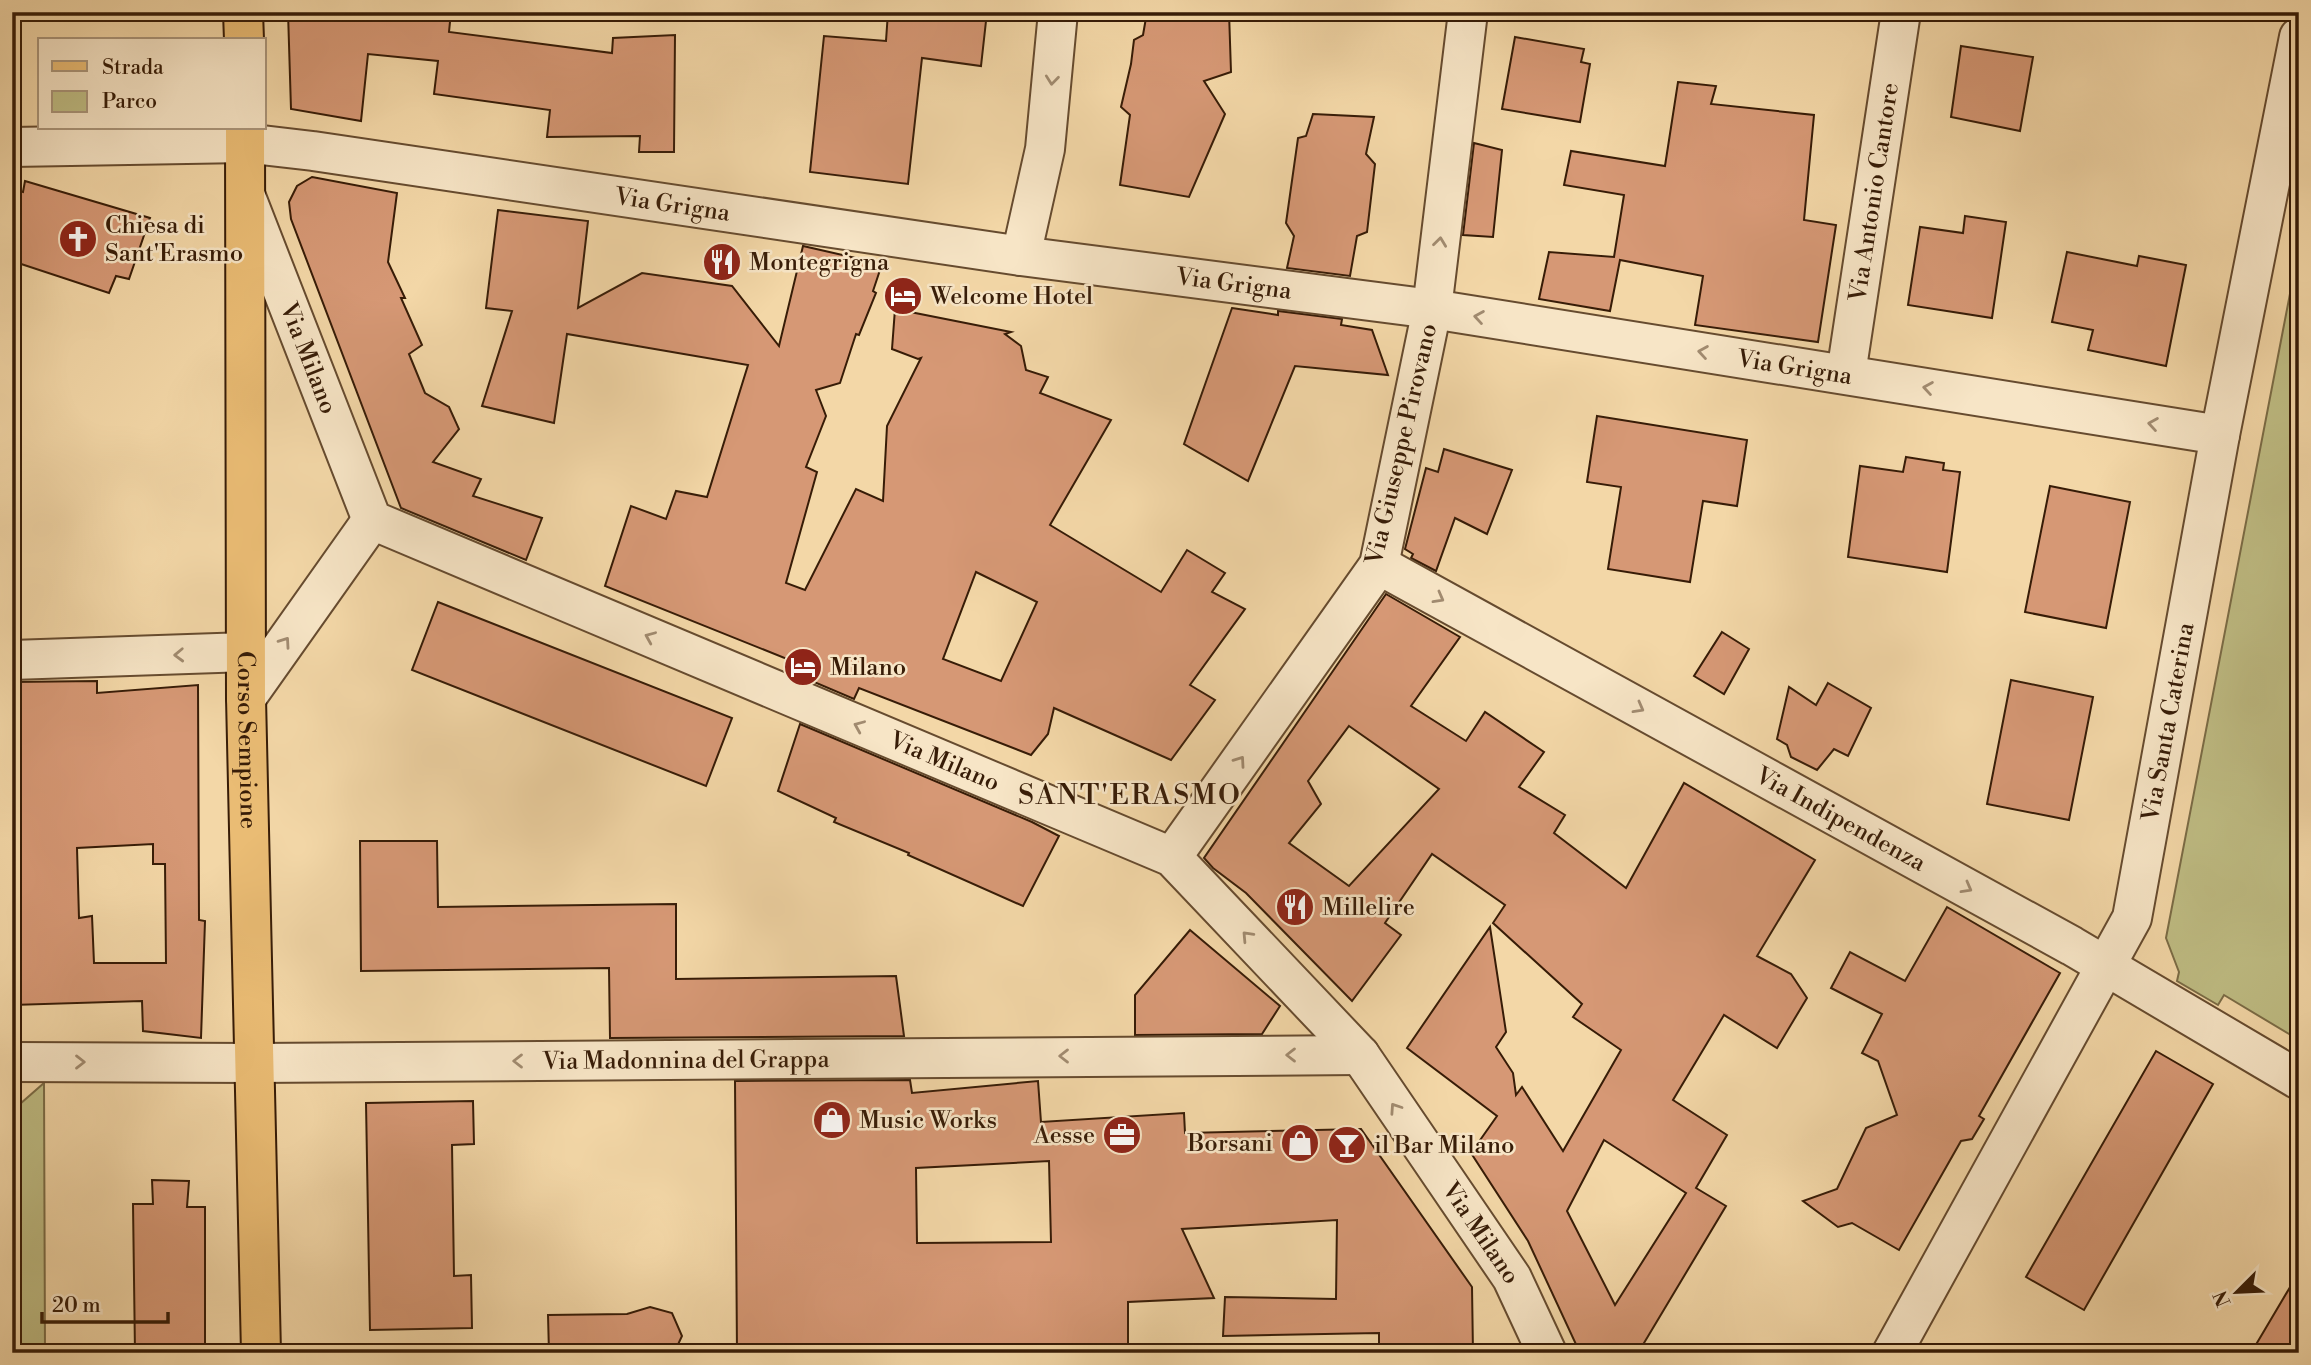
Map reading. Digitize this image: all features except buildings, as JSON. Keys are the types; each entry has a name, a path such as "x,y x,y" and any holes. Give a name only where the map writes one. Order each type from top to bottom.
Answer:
{"main road":[{"path":"243,12 244,38"},
{"name":"Corso Sempione","path":"245,135 246,698 261,1353"}],"street":[{"path":"1021,256 1045,149 1058,12"},
{"name":"Via Giuseppe Pirovano","path":"1172,857 1379,565 1432,309 1468,12"},
{"name":"Via Antonio Cantore","path":"1846,374 1901,12"},
{"name":"Via Santa Caterina","path":"1892,1353 2132,918 2220,435 2299,37"},
{"name":"Via Grigna","path":"12,147 245,135 327,153 1021,256 1432,309 2220,435"},
{"name":"Via Milano","path":"246,197 372,520 1172,857 1360,1055 1511,1278 1547,1353"},
{"path":"246,698 372,520"},
{"name":"Via Indipendenza","path":"1379,565 2105,965 2299,1080"},
{"path":"12,660 247,652"},
{"name":"Via Madonnina del Grappa","path":"12,1062 255,1063 1360,1055"}],"green space":[{"path":"2299,247 2299,1040 2224,995 2218,1005 2177,981 2179,972 2166,938"},
{"path":"44,1083 45,1353 12,1353 12,1111"}],"place":[{"name":"Chiesa di Sant'Erasmo","path":"78,239"},
{"name":"Montegrigna","path":"722,262"},
{"name":"Welcome Hotel","path":"903,296"},
{"name":"Milano","path":"803,667"},
{"name":"Millelire","path":"1295,907"},
{"name":"Music Works","path":"832,1120"},
{"name":"Aesse","path":"1122,1135"},
{"name":"Borsani","path":"1300,1143"},
{"name":"il Bar Milano","path":"1347,1145"}],"district":[{"name":"SANT'ERASMO","path":"1130,794"}]}
